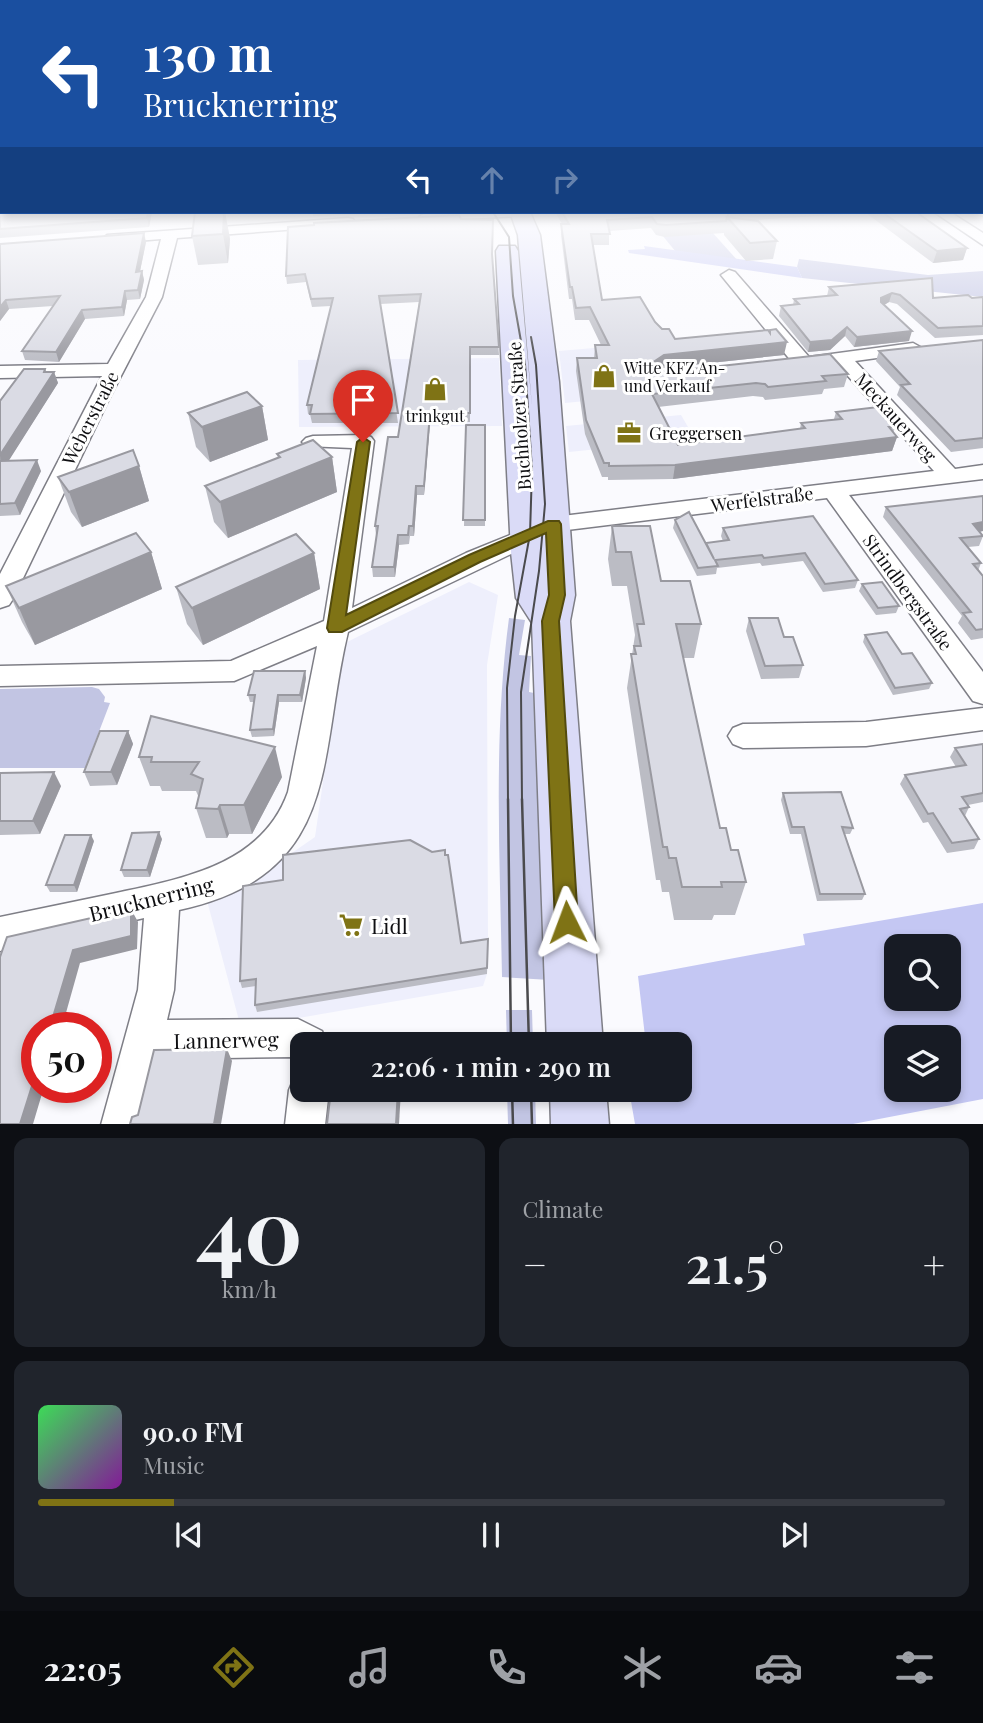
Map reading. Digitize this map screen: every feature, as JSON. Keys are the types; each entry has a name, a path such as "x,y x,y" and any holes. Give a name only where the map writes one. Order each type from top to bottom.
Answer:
{"main road":[{"name":"Buchholzer Straße","path":"532,262 545,382 541,530 534,598 551,621 574,1032"},
{"path":"579,1102 580,1124"}],"street":[{"name":"Weberstraße","path":"0,599 114,370 154,297 163,262"},
{"path":"729,275 804,363"},
{"name":"Meckauerweg","path":"776,366 864,353 930,347 910,329"},
{"name":"Meckauerweg","path":"842,358 950,476"},
{"path":"0,372 114,370"},
{"name":"Brucknerring","path":"0,934 192,892 249,865 274,844 290,825 302,801 327,654 335,628 363,442 313,442"},
{"name":"Werfelstraße","path":"541,530 983,472"},
{"name":"Strindbergstraße","path":"834,491 983,693"},
{"path":"0,676 234,671 335,628 541,530"},
{"path":"743,736 866,734 983,719"},
{"path":"121,1124 156,990 163,898"},
{"name":"Lannerweg","path":"141,1040 290,1038"},
{"path":"305,1124 308,1102"}],"shaded area":[{"path":"694,262 764,262 797,267 802,278"},
{"path":"798,262 827,262 928,275 983,271 983,297 802,278 797,267"},
{"name":"Witte KFZ An- und Verkauf","path":"629,345 656,394 565,403 559,351"},
{"path":"499,358 502,426 299,427 298,360"},
{"name":"Greggersen","path":"681,415 695,439 569,452 566,426"},
{"path":"469,582 498,595 487,665 488,945 487,974 483,986 241,1028 206,897 250,882 315,837 343,644"},
{"path":"509,618 525,620 519,655 531,656 529,692 534,693 550,980 502,977 499,752"},
{"path":"0,689 99,689 105,697 104,702 110,703 85,768 0,768"},
{"path":"983,903 983,1099 853,1124 635,1124 631,1102 692,1102 692,1032 644,1032 638,976 805,945 803,934"},
{"path":"506,1010 532,1010 533,1032 507,1032"},
{"path":"507,1102 535,1102 536,1124 508,1124"}],"building":[{"path":"0,262 138,262 136,272 142,271 138,290 125,291 122,307 82,310 56,352 22,351 60,296 6,300 0,307"},
{"path":"287,262 493,262 499,347 470,347 470,413 430,413 424,486 416,486 413,526 409,526 408,535 398,535 394,567 372,567 378,526 375,526 388,437 398,437 421,294 379,296 398,413 310,414 312,405 307,405 333,298 311,299 305,274 286,276"},
{"path":"566,262 596,262 602,300 640,297 655,322 662,329 669,329 675,339 768,330 770,333 770,330 776,329 787,342 664,355 652,363 657,370 665,372 830,354 848,374 822,376 826,381 768,387 756,383 652,394 678,445 805,428 801,423 842,419 836,412 878,407 895,427 889,427 897,437 675,465 609,466 609,463 604,463 586,420 577,358 597,358 595,345 609,345 590,307 576,308"},
{"path":"932,278 933,298 968,295 972,298 983,297 983,326 938,328 900,295 892,293 881,298 881,302 912,331 857,337 847,327 832,340 810,342 781,306 799,304 794,299 837,295 829,287"},
{"path":"983,340 983,438 955,441 901,385 910,384 879,351"},
{"path":"24,369 54,372 0,455 0,401"},
{"path":"247,392 262,406 202,427 188,413"},
{"path":"466,425 485,425 485,520 463,520"},
{"path":"313,440 332,457 220,502 205,486 280,457 277,454"},
{"path":"133,450 139,466 69,492 58,477"},
{"path":"37,460 15,503 0,504 0,461"},
{"path":"983,496 983,522 973,524 983,536 960,538 981,563 973,564 983,576 983,629 976,630 963,613 971,612 886,507"},
{"path":"689,512 714,559 706,543 729,540 723,528 813,516 858,580 825,584 805,553 715,560 718,566 698,568 675,520"},
{"path":"612,526 650,526 661,581 690,581 701,624 676,624 720,828 726,828 731,850 738,850 746,882 721,882 722,887 682,887 676,858 669,858 667,847 663,847 631,654 636,654 634,646 641,646 637,624 644,624 631,552 616,552"},
{"path":"136,533 151,552 19,608 6,586"},
{"path":"296,534 314,553 192,608 176,587"},
{"path":"882,582 899,606 878,608 862,584"},
{"path":"749,618 778,618 784,637 793,637 803,665 765,666"},
{"path":"887,632 902,654 912,653 932,683 895,688 865,635"},
{"path":"254,671 305,671 300,695 278,695 273,729 250,730 255,695 248,695"},
{"path":"151,716 275,747 244,805 220,805 218,809 196,808 203,779 191,774 199,762 151,762 152,757 139,757"},
{"path":"100,731 128,731 111,772 84,772"},
{"path":"983,744 983,793 962,797 969,807 960,809 979,839 952,843 933,813 928,814 905,775 966,765 955,748"},
{"path":"54,772 33,821 0,821 0,773"},
{"path":"841,792 853,828 842,827 865,894 820,894 804,827 792,827 783,793"},
{"path":"159,832 147,870 121,870 132,833"},
{"path":"65,835 91,835 74,885 46,885"},
{"name":"Lidl","path":"410,840 432,852 445,850 445,855 448,855 461,943 488,939 487,968 255,1005 256,979 240,981 243,886 283,880 283,855"},
{"path":"131,909 131,936 73,950 54,1012 21,1012 21,1103 27,1103 20,1124 0,1124 0,957 7,937"},
{"path":"227,1049 214,1124 130,1124 132,1117 138,1115 154,1050"},
{"path":"330,1102 397,1102 396,1124 327,1124"}],"tram line":[{"path":"508,800 507,688 515,616 530,534 532,470 525,364 513,296 511,262"},
{"path":"522,800 521,692 539,571 545,504 536,365 531,337"},
{"path":"508,799 511,1032"},
{"path":"522,799 529,1032"},
{"path":"512,1102 513,1124"},
{"path":"531,1102 532,1124"}],"place":[{"name":"Witte KFZ An- und Verkauf","path":"604,376"},
{"name":"trinkgut","path":"435,389"},
{"name":"Greggersen","path":"629,433"},
{"name":"Lidl","path":"351,925"}],"route":[{"path":"363,442 335,628 475,559 554,524 557,595 551,621 567,922"}]}
